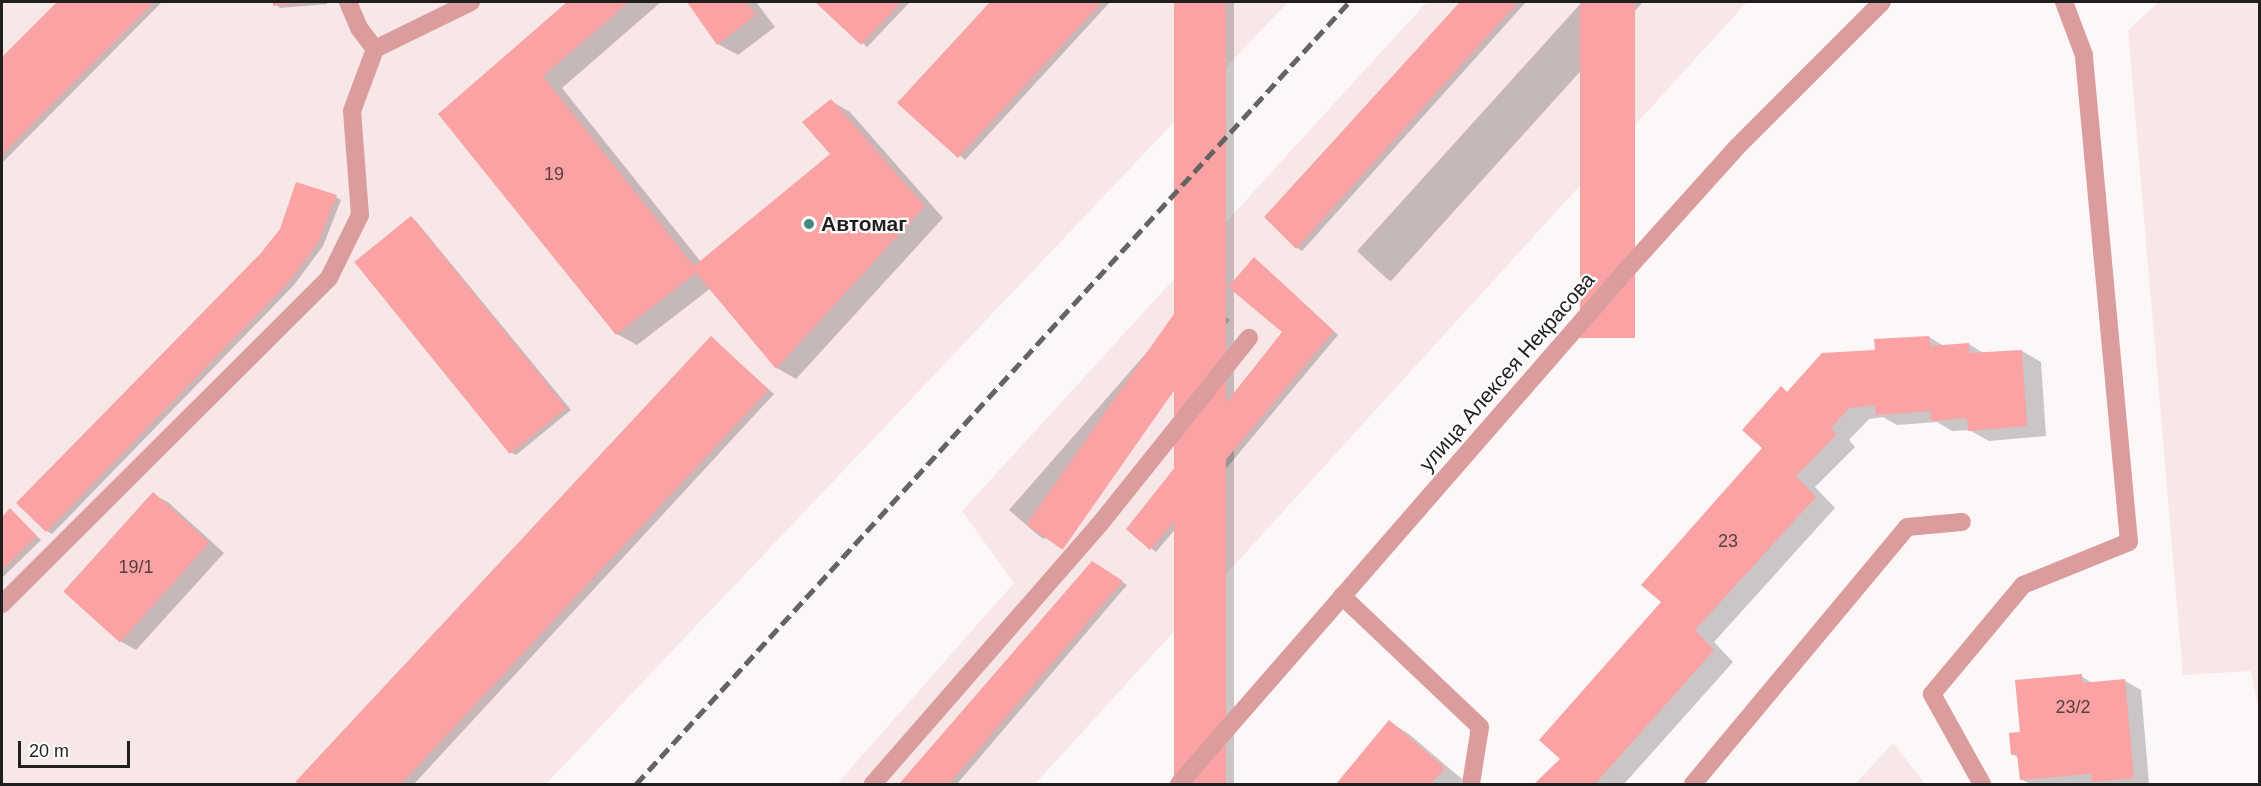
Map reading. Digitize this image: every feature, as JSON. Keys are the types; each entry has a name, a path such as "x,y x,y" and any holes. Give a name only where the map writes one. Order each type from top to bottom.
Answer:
{"street":[{"path":"348,2 359,28 375,48"},
{"path":"2,604 329,278 360,216 352,111 375,48 471,2"},
{"name":"улица Алексея Некрасова","path":"1179,784 1737,147 1882,2"},
{"path":"1982,784 1932,694 2023,585 2130,542 2084,55 2064,2"},
{"path":"873,784 1099,525 1249,338"},
{"path":"1694,784 1907,527 1962,522"},
{"path":"1342,596 1480,727 1472,784"}],"shaded area":[{"path":"2,2 1288,2 546,784 2,784"},
{"path":"1427,2 1747,2 1035,784 837,784 1014,583 962,511"},
{"path":"2159,2 2259,2 2259,711 2251,671 2183,675 2128,30"},
{"path":"1893,743 1925,784 1855,784"}],"building":[{"path":"57,2 154,2 2,155 2,57"},
{"path":"273,2 300,2 301,3 273,6"},
{"path":"567,2 629,2 543,76 694,266 830,154 802,122 831,99 925,206 776,369 696,273 616,335 438,114"},
{"path":"687,2 746,2 756,15 717,45"},
{"path":"815,2 902,2 861,45"},
{"path":"990,2 1102,2 958,158 897,103"},
{"path":"1174,2 1226,2 1226,784 1174,784"},
{"path":"1460,2 1518,2 1296,249 1264,217"},
{"path":"1580,2 1635,2 1635,338 1580,338"},
{"path":"296,182 337,195 318,243 289,282 46,532 16,503 261,253 280,229"},
{"path":"411,216 566,408 510,454 354,262"},
{"path":"1254,257 1334,331 1150,550 1126,529 1282,332 1228,287"},
{"path":"1190,291 1226,316 1063,550 1027,524"},
{"path":"711,336 769,390 401,784 298,784 296,781"},
{"path":"1929,336 1930,346 1969,343 1969,353 2022,350 2027,426 1968,431 1967,418 1931,421 1931,411 1876,415 1875,405 1849,408 1831,428 1836,435 1796,476 1816,497 1695,630 1714,650 1595,784 1534,784 1560,759 1539,740 1661,602 1641,585 1762,448 1742,430 1781,386 1787,392 1822,353 1875,350 1874,339"},
{"path":"153,492 209,543 120,642 63,592"},
{"path":"10,508 37,536 2,570 2,517"},
{"path":"1092,561 1123,581 949,784 899,784"},
{"path":"2082,674 2082,683 2125,679 2134,778 2092,782 2091,774 2020,780 2017,754 2011,755 2009,733 2020,732 2015,680"},
{"path":"1389,720 1445,768 1431,784 1336,784"}],"railway":[{"path":"636,784 1349,2"}],"place":[{"name":"Автомаг","path":"809,224"}]}
